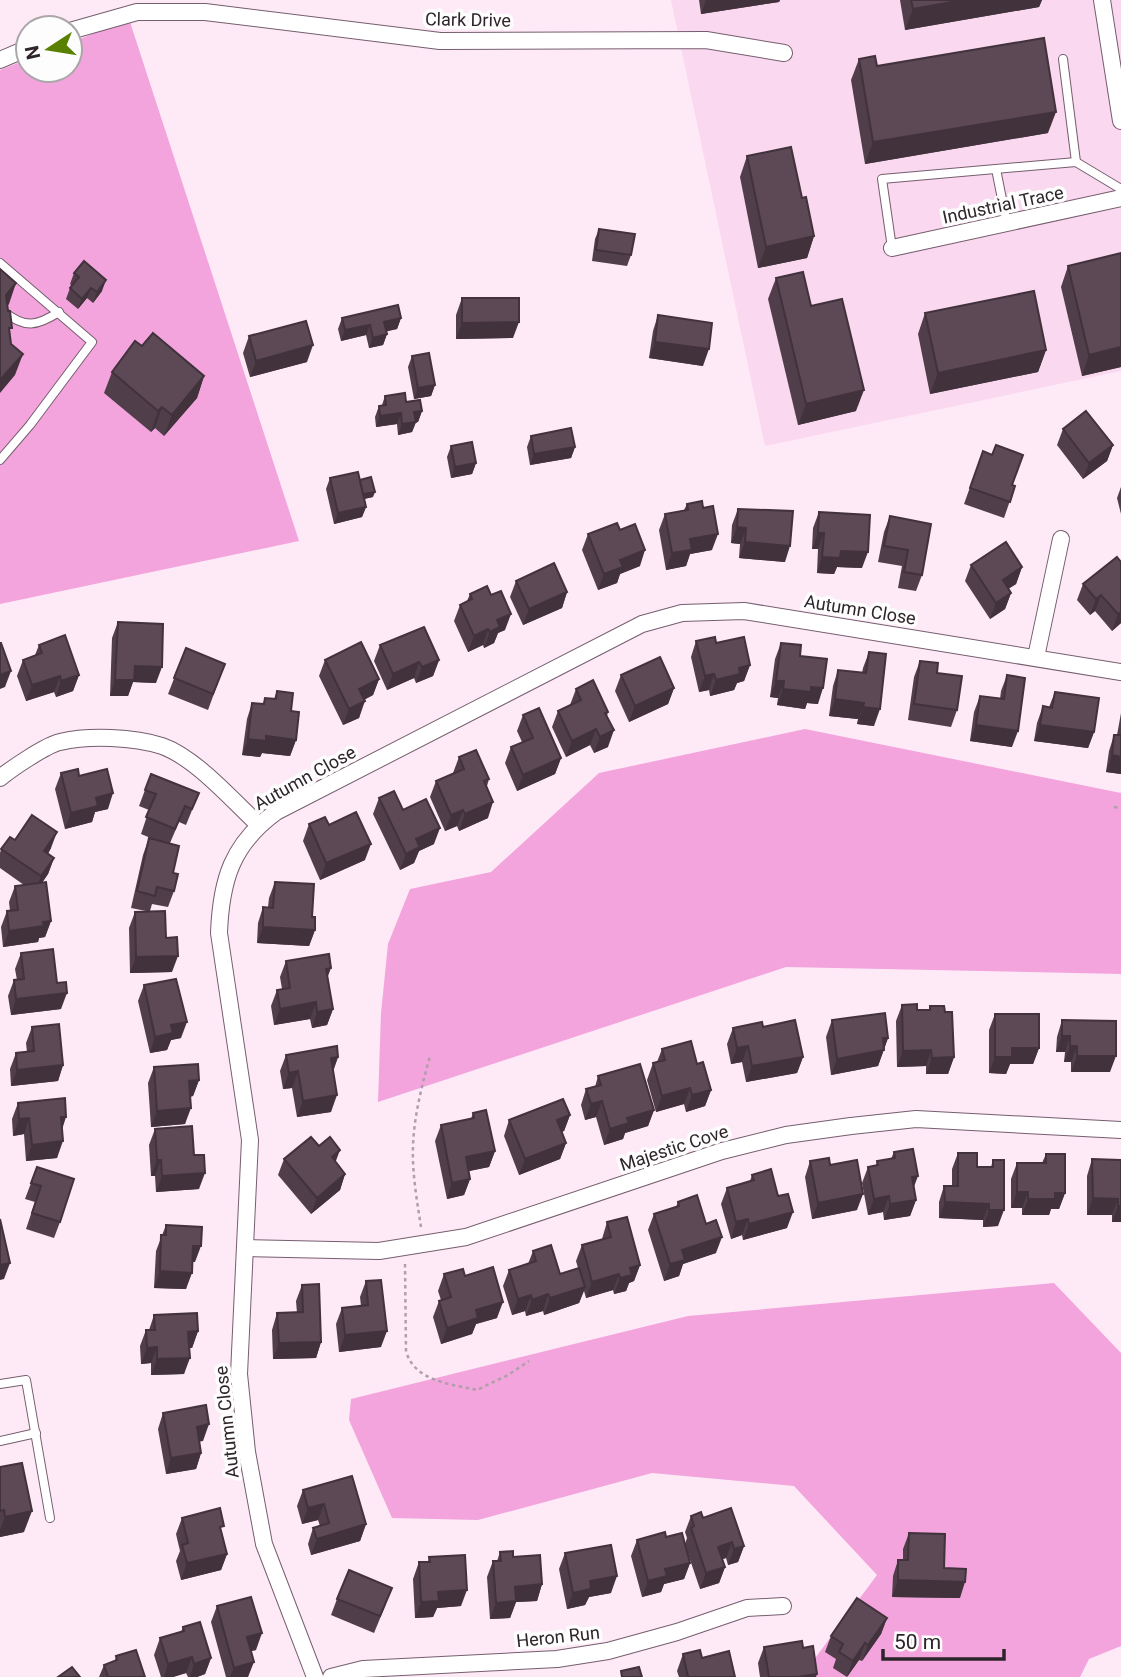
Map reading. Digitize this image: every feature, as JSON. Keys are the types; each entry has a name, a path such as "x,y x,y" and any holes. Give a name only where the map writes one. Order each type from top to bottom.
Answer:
{"street":[{"path":"1102,0 1121,121"},
{"name":"Clark Drive","path":"84,27 137,12 205,12 440,41 706,40 784,53"},
{"name":"Industrial Trace","path":"892,248 1121,198"},
{"path":"1037,657 1061,539"},
{"name":"Autumn Close","path":"315,1677 264,1544 247,1452 239,1374 250,1140 219,933 220,900 233,861 258,825 288,806 642,624 682,613 744,611 1121,672"},
{"path":"0,778 58,742 114,738 163,747 198,768 258,825"},
{"name":"Majestic Cove","path":"246,1248 379,1251 466,1237 722,1151 786,1135 851,1126 916,1119 1121,1129"},
{"name":"Heron Run","path":"331,1677 363,1669 556,1658 608,1651 677,1632 747,1608 783,1606"}],"lane":[{"path":"1063,60 1076,162"},
{"path":"892,248 882,179 1076,162 1121,189"},
{"path":"996,169 1007,224"},
{"path":"0,263 92,342 30,425 0,460"},
{"path":"3,311 24,324 43,323 59,312"},
{"path":"0,1384 26,1380 50,1518"},
{"path":"0,1441 36,1433"}],"path":[{"path":"1114,807 1121,808"},
{"path":"422,1236 413,1146 420,1093 430,1056"},
{"path":"405,1259 406,1351 410,1364 420,1374 477,1390 508,1376 529,1361"}],"shaded area":[{"path":"671,0 1121,0 1121,371 765,446"},
{"path":"129,19 299,541 0,604 0,70 14,64 14,84 84,84 84,37"},
{"path":"805,729 1121,793 1121,974 786,967 378,1102 381,1013 388,944 410,889 491,872 599,773"},
{"path":"1054,1283 1121,1353 1121,1646 1089,1659 1080,1677 801,1677 877,1575 794,1486 652,1473 478,1520 392,1518 349,1420 351,1399 688,1316"}],"building":[{"path":"911,0 963,0 913,9"},
{"path":"1044,38 1056,112 873,142 859,59 875,56 877,66"},
{"path":"791,147 802,198 806,197 814,236 766,247 747,156"},
{"path":"599,229 635,234 631,255 596,250"},
{"path":"1121,253 1121,347 1089,355 1068,266"},
{"path":"84,261 106,280 97,292 91,288 82,299 70,288 79,277 74,273"},
{"path":"0,269 16,283 6,295 12,328 9,328 11,344 23,354 0,380"},
{"path":"803,272 811,306 842,299 864,390 806,404 776,278"},
{"path":"1034,291 1046,350 938,373 925,313"},
{"path":"462,298 519,298 519,322 462,323"},
{"path":"398,305 401,318 384,322 387,334 373,338 370,325 345,330 342,318"},
{"path":"658,315 712,323 709,349 655,342"},
{"path":"306,321 313,345 256,361 249,336"},
{"path":"153,333 204,376 172,415 162,407 158,411 112,372 135,341 142,346"},
{"path":"429,353 435,385 418,388 412,356"},
{"path":"405,393 406,402 420,400 422,411 414,412 416,422 402,424 401,413 380,416 379,406 386,405 385,396"},
{"path":"1086,411 1113,445 1089,463 1063,429"},
{"path":"571,428 575,447 534,454 531,436"},
{"path":"472,442 476,463 455,467 451,446"},
{"path":"996,445 1023,455 1012,485 1015,486 1010,502 970,488 983,451 992,455"},
{"path":"358,472 366,507 338,513 330,478"},
{"path":"371,477 375,492 363,494 360,480"},
{"path":"702,501 703,508 713,506 718,534 690,539 692,550 672,553 665,514 688,510 687,504"},
{"path":"738,509 793,511 790,546 745,542 746,528 737,527"},
{"path":"819,512 870,515 868,552 841,551 840,558 822,557 824,533 818,533"},
{"path":"890,516 931,524 922,575 904,572 908,550 884,546"},
{"path":"617,523 620,530 635,524 645,550 620,560 623,567 604,574 588,534"},
{"path":"1006,542 1022,567 1003,580 1011,593 996,603 971,565"},
{"path":"1117,557 1121,562 1121,612 1118,614 1101,595 1096,599 1083,584"},
{"path":"554,563 567,592 529,609 516,581"},
{"path":"487,586 491,595 501,591 511,614 497,620 500,627 474,636 460,605 472,599 470,594"},
{"path":"118,622 163,624 162,667 135,666 134,680 115,680"},
{"path":"424,627 439,660 422,667 419,662 393,674 380,645"},
{"path":"65,635 79,675 61,681 60,676 32,685 23,660 42,653 39,645"},
{"path":"715,637 716,643 744,637 750,665 739,668 740,674 716,680 714,674 705,676 696,641"},
{"path":"361,642 379,679 359,689 365,701 349,709 325,660"},
{"path":"0,643 11,671 0,675"},
{"path":"781,643 801,645 800,656 827,659 823,688 811,687 811,692 783,689 784,681 776,681"},
{"path":"186,648 225,664 213,694 174,678"},
{"path":"869,652 886,654 880,709 863,707 864,703 835,699 838,670 866,673"},
{"path":"660,657 674,688 635,706 621,675"},
{"path":"920,661 938,663 937,673 962,676 957,710 914,704"},
{"path":"1007,675 1025,678 1018,731 976,725 980,696 1004,699"},
{"path":"593,680 614,730 600,737 596,729 572,741 558,711 581,700 576,689"},
{"path":"277,691 293,693 291,711 299,712 296,740 266,736 266,741 248,739 252,703 264,704 265,698 276,699"},
{"path":"1055,692 1099,698 1094,732 1040,725 1043,706 1052,708"},
{"path":"539,708 561,758 523,775 511,747 533,738 523,715"},
{"path":"1114,735 1121,735 1121,757 1112,755"},
{"path":"476,750 489,779 484,781 493,802 465,814 463,810 451,815 436,781 464,769 459,757"},
{"path":"78,769 79,776 107,769 113,793 96,798 98,806 71,813 61,773"},
{"path":"151,774 199,793 192,809 185,806 175,829 146,817 156,794 145,790"},
{"path":"394,791 403,810 426,799 440,828 416,839 420,847 406,854 379,798"},
{"path":"356,812 371,844 326,863 309,824 325,817 329,825"},
{"path":"32,815 57,832 44,851 54,858 41,876 1,849 10,837 15,840"},
{"path":"149,838 179,846 173,873 178,874 174,891 157,887 155,896 137,891"},
{"path":"46,882 51,921 43,922 44,926 9,931 7,911 18,910 15,886"},
{"path":"275,882 314,884 312,917 315,917 315,930 263,927 263,907 273,908"},
{"path":"165,911 166,938 177,937 178,956 136,957 135,912"},
{"path":"53,949 57,983 66,982 67,993 16,999 14,980 24,979 21,953"},
{"path":"329,954 331,968 326,969 333,1009 317,1012 316,1002 280,1009 277,990 290,988 286,961"},
{"path":"176,979 187,1022 171,1025 173,1033 155,1037 144,985"},
{"path":"917,1004 917,1010 944,1006 945,1012 952,1012 954,1057 932,1058 931,1050 903,1051 902,1005"},
{"path":"885,1013 888,1038 883,1038 884,1050 837,1059 832,1020"},
{"path":"995,1014 1039,1014 1039,1048 1012,1048 1012,1057 995,1057"},
{"path":"795,1020 803,1057 752,1066 748,1046 737,1048 733,1028 762,1022 763,1027"},
{"path":"1062,1020 1116,1021 1116,1056 1077,1056 1077,1046 1070,1046 1070,1036 1062,1036"},
{"path":"59,1024 63,1065 17,1070 16,1053 34,1051 32,1027"},
{"path":"691,1041 697,1064 703,1062 711,1090 692,1095 690,1088 662,1096 653,1063 665,1060 662,1049"},
{"path":"337,1046 338,1057 331,1058 337,1095 303,1101 298,1071 289,1073 286,1055"},
{"path":"198,1064 199,1080 189,1081 191,1108 157,1111 154,1067"},
{"path":"640,1064 654,1110 627,1118 629,1123 610,1129 602,1101 591,1104 586,1089 601,1085 598,1076"},
{"path":"65,1098 66,1117 61,1117 63,1141 32,1145 29,1118 19,1119 18,1103"},
{"path":"563,1099 570,1115 557,1120 566,1143 525,1159 509,1120"},
{"path":"486,1110 495,1151 466,1157 470,1179 452,1183 441,1125 474,1118 473,1113"},
{"path":"192,1126 194,1155 204,1155 205,1173 162,1176 161,1160 157,1160 155,1129"},
{"path":"311,1137 319,1146 330,1137 340,1150 332,1157 345,1174 317,1198 284,1159"},
{"path":"913,1149 918,1176 912,1177 916,1200 890,1204 889,1196 874,1199 868,1167 878,1165 877,1161 895,1158 894,1152"},
{"path":"958,1153 977,1153 977,1167 993,1167 993,1160 1004,1160 1004,1210 989,1210 989,1204 945,1202 944,1186 958,1186"},
{"path":"1046,1154 1065,1154 1065,1193 1055,1193 1055,1199 1028,1199 1028,1192 1017,1192 1017,1163 1046,1163"},
{"path":"829,1158 830,1165 857,1160 863,1194 818,1203 810,1161"},
{"path":"1092,1159 1121,1160 1121,1206 1118,1206 1118,1199 1093,1198"},
{"path":"37,1167 74,1179 60,1222 32,1213 41,1186 31,1183"},
{"path":"771,1169 778,1196 788,1194 793,1212 749,1224 748,1219 736,1222 727,1188 754,1180 752,1175"},
{"path":"697,1195 706,1224 716,1220 722,1237 682,1250 685,1260 670,1264 654,1214 679,1206 678,1202"},
{"path":"627,1217 640,1265 630,1268 632,1275 620,1278 619,1274 592,1282 582,1245 611,1237 607,1222"},
{"path":"0,1219 10,1263 0,1265"},
{"path":"166,1225 202,1227 201,1246 193,1246 192,1273 160,1271 161,1235 166,1235"},
{"path":"551,1245 560,1274 579,1268 585,1287 550,1298 548,1294 532,1300 531,1295 518,1299 509,1270 536,1261 533,1251"},
{"path":"493,1267 503,1302 476,1310 478,1318 447,1328 439,1301 451,1297 444,1274 463,1269 465,1276"},
{"path":"381,1280 387,1331 345,1335 342,1308 368,1305 366,1281"},
{"path":"319,1284 321,1342 279,1343 277,1313 303,1312 302,1285"},
{"path":"197,1313 198,1331 188,1332 190,1358 157,1359 157,1347 147,1348 146,1330 155,1330 154,1315"},
{"path":"206,1405 209,1424 197,1427 201,1453 171,1458 163,1413"},
{"path":"22,1463 32,1511 5,1517 4,1510 0,1511 0,1467"},
{"path":"352,1476 366,1524 317,1539 313,1528 329,1523 324,1504 308,1508 303,1490"},
{"path":"220,1508 224,1526 220,1527 227,1554 187,1563 182,1545 188,1543 182,1518"},
{"path":"731,1508 744,1546 734,1549 732,1542 718,1547 725,1567 706,1573 691,1528 694,1526 691,1516 701,1512 703,1518"},
{"path":"665,1532 666,1537 682,1533 690,1563 665,1569 667,1576 648,1581 637,1540"},
{"path":"909,1533 945,1534 944,1568 966,1569 965,1582 898,1580 898,1560 908,1560"},
{"path":"611,1545 617,1576 590,1581 591,1589 573,1593 565,1553"},
{"path":"513,1551 513,1557 540,1555 542,1584 515,1587 516,1601 496,1603 493,1561 501,1561 500,1552"},
{"path":"465,1555 467,1590 438,1592 439,1601 421,1602 419,1562 430,1562 429,1557"},
{"path":"349,1570 392,1588 380,1616 337,1599"},
{"path":"251,1597 262,1633 247,1637 254,1662 234,1668 217,1606"},
{"path":"857,1598 887,1618 853,1661 839,1652 843,1644 831,1636"},
{"path":"200,1622 211,1658 194,1664 192,1657 168,1664 160,1638 184,1631 183,1627"},
{"path":"802,1641 803,1648 813,1646 817,1674 769,1677 764,1647"},
{"path":"136,1650 145,1677 108,1677 104,1665 117,1660 116,1656"},
{"path":"700,1650 702,1658 729,1651 735,1677 688,1677 683,1654"},
{"path":"72,1667 80,1677 58,1677"},
{"path":"639,1667 642,1677 622,1677 621,1671"}]}
